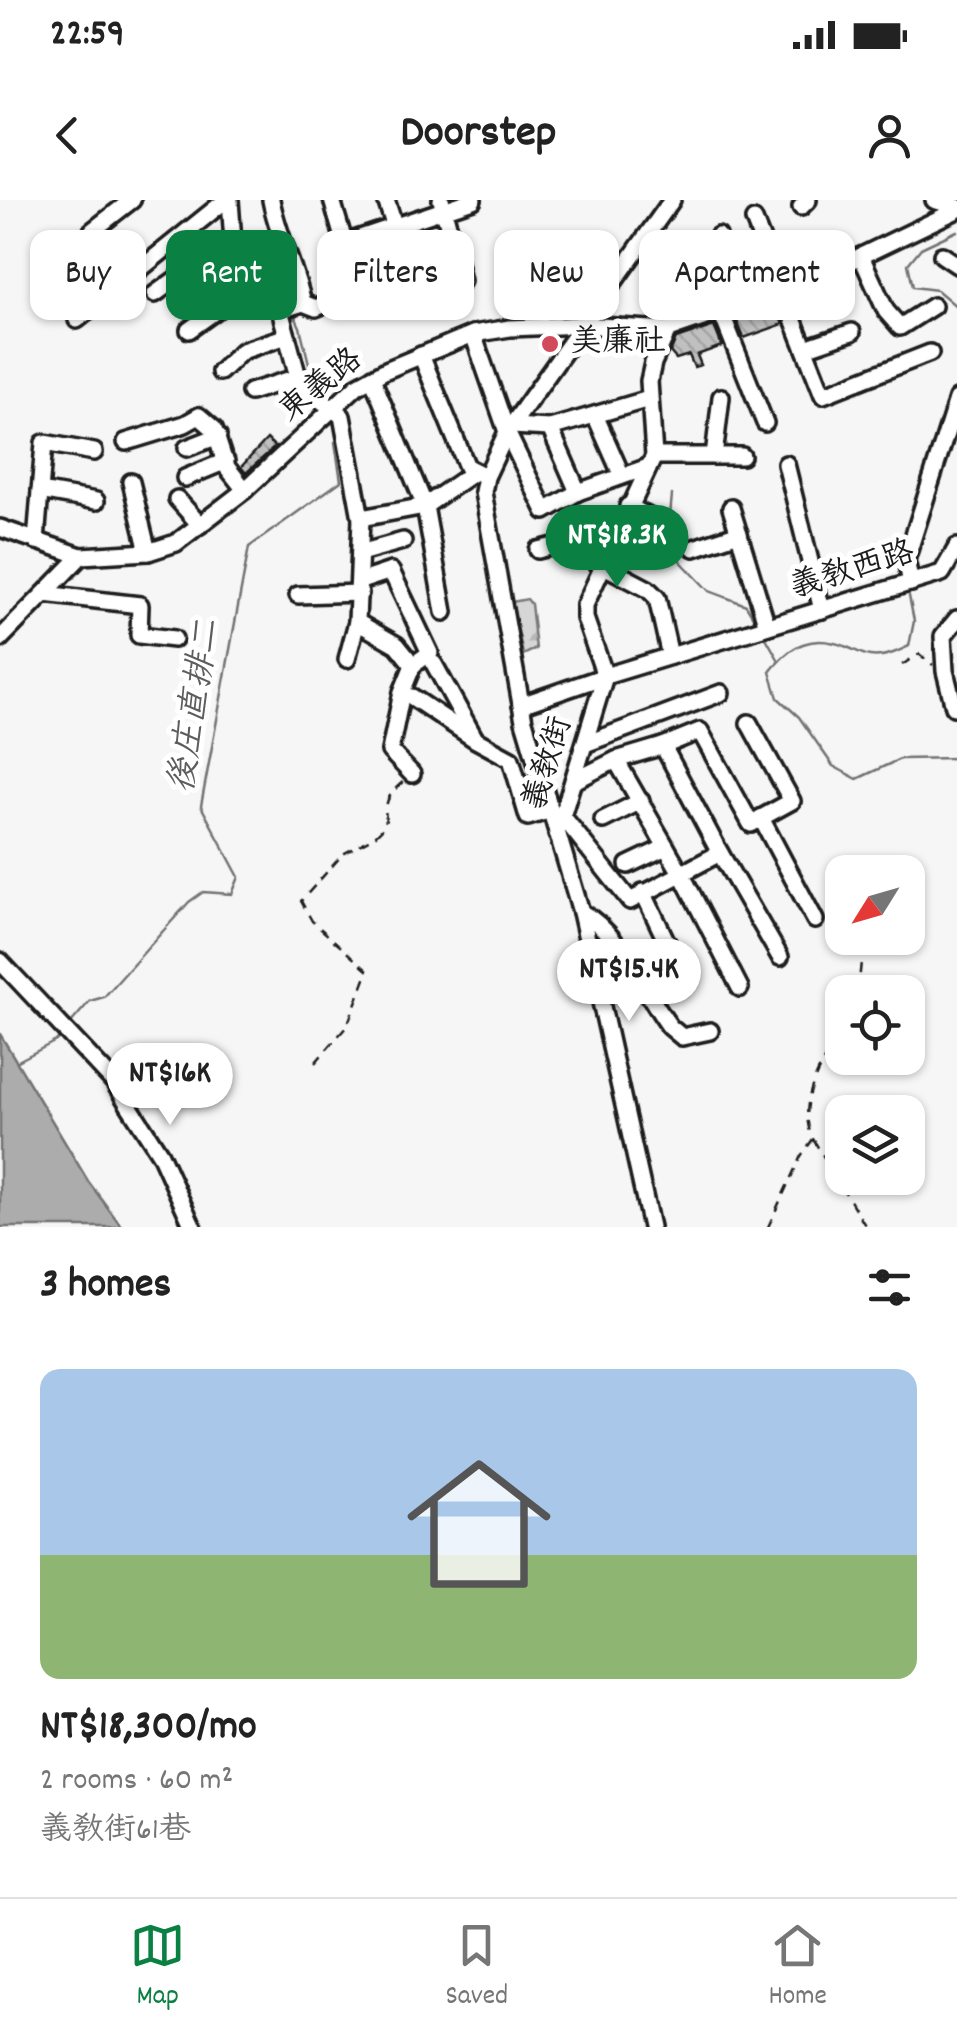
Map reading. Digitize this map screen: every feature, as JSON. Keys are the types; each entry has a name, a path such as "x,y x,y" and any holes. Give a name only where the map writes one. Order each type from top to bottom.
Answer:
{"street":[{"path":"93,230 132,200"},
{"path":"228,200 230,230"},
{"path":"146,265 228,200"},
{"path":"270,200 281,241 295,267 302,303"},
{"path":"332,200 339,230"},
{"path":"386,200 394,230"},
{"path":"382,230 442,206 473,200"},
{"path":"362,518 424,506 480,474 672,200"},
{"path":"934,200 957,208"},
{"name":"東義路","path":"855,259 957,208"},
{"path":"754,220 758,230"},
{"path":"942,255 957,266"},
{"path":"861,256 886,310 900,327 933,306"},
{"path":"155,294 166,286"},
{"path":"297,305 317,308"},
{"path":"189,330 203,320"},
{"path":"283,320 298,377 342,416 362,518 357,622 347,659"},
{"path":"605,676 585,618 585,604 651,462 649,399 653,363 672,320"},
{"name":"東義路","path":"80,556 148,552 176,543 245,490 357,386 473,334 582,325 671,329 697,320"},
{"path":"724,320 765,423"},
{"path":"794,320 823,395 930,353"},
{"path":"805,348 852,332"},
{"path":"473,334 544,510 651,462 742,456"},
{"path":"220,372 242,351 287,336"},
{"path":"421,355 467,467 480,474"},
{"path":"250,392 298,377"},
{"path":"372,378 424,506 444,612"},
{"path":"714,456 721,397"},
{"path":"509,429 550,428 649,399"},
{"path":"911,584 906,560 957,399"},
{"path":"595,415 622,476"},
{"path":"126,442 199,416 218,436 226,461 245,490"},
{"path":"550,428 578,492"},
{"path":"187,448 218,436"},
{"path":"36,541 44,443 94,452"},
{"path":"185,478 226,461"},
{"path":"786,464 822,610"},
{"path":"480,474 521,705 558,821 630,901 720,853"},
{"path":"131,482 148,552"},
{"path":"40,491 96,501"},
{"path":"177,499 200,525"},
{"path":"628,506 659,522"},
{"path":"732,508 768,626"},
{"path":"0,528 80,556 0,639"},
{"path":"694,548 739,533"},
{"path":"360,553 402,541"},
{"path":"538,550 562,544 648,588 657,598 670,656"},
{"name":"義教西路","path":"521,705 768,626 911,584 950,577 957,546"},
{"path":"298,595 360,587 391,570 430,653 414,665 402,692 390,751 412,774"},
{"path":"44,594 140,605 140,635 174,639"},
{"path":"954,707 944,636 957,620"},
{"path":"357,622 397,645 414,665"},
{"path":"434,664 476,740"},
{"name":"義教街","path":"605,676 576,780 558,821 650,1227"},
{"path":"585,744 721,693"},
{"path":"412,697 511,759 528,817 558,821"},
{"path":"576,780 616,760 700,731 750,824 792,801 749,723"},
{"path":"663,746 780,958"},
{"path":"616,760 681,873 740,988"},
{"path":"603,820 641,802"},
{"path":"761,818 815,920"},
{"path":"628,866 666,847"},
{"path":"642,892 680,970"},
{"path":"581,912 597,920 610,936 670,1027 682,1037 710,1031"},
{"path":"0,960 114,1082 160,1154 193,1227"}],"path":[{"path":"902,665 919,654 933,666 945,664"},
{"path":"315,1064 347,1026 368,971 312,921 301,901 343,854 374,837 386,824 384,803 391,791 412,774"},
{"path":"825,1065 806,1100 805,1122 866,1227"},
{"path":"768,1227 801,1156 813,1140"}],"green space":[{"path":"527,599 531,604 536,649 523,655 512,602"}],"shaded area":[{"path":"0,1034 88,1181 122,1227 0,1227"}],"building":[{"path":"736,320 781,320 783,324 744,338"},
{"path":"714,326 722,346 697,355 701,365 694,367 689,355 676,359 670,352 676,339"},
{"path":"267,439 275,447 246,473 241,467"}],"waterway":[{"path":"957,231 921,248 908,264 913,287 937,290 957,307"},
{"name":"後庄直排二","path":"297,320 314,384"},
{"name":"後庄直排二","path":"70,1024 90,1001 104,997 189,902 203,892 232,894 239,877 201,806 249,547 341,481 335,442"},
{"path":"672,495 667,547 709,591 746,605 758,625"},
{"path":"909,596 914,621 909,646 875,656 835,643 813,641 786,654 770,672 778,698 799,717 833,766 857,779 900,759 957,758"},
{"path":"765,636 778,659"},
{"name":"後庄直排二","path":"18,1061 62,1034"}],"place":[{"name":"美廉社","path":"550,344"}]}
